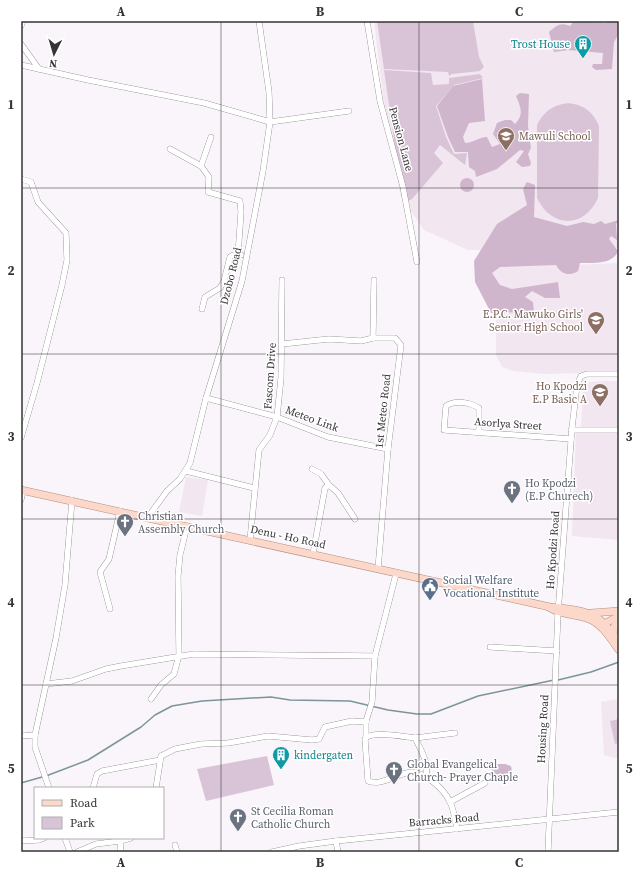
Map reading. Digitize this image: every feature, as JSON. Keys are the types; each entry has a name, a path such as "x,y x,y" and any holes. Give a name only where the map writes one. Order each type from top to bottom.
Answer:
{"main road":[{"name":"Denu - Ho Road","path":"22,490 550,607 589,619 602,625 619,650"},
{"name":"Denu - Ho Road","path":"559,610 591,613 613,634 619,642"},
{"path":"591,613 619,611"},
{"path":"602,625 619,616"},
{"path":"613,634 614,627 619,620"}],"street":[{"path":"21,26 23,21"},
{"name":"Dzobo Road","path":"148,517 163,496 186,471 198,437 206,398 242,281 262,178 270,122 269,92 258,21"},
{"name":"Pension Lane","path":"367,21 380,101 403,187 417,262"},
{"path":"21,44 39,69"},
{"path":"21,65 204,103 270,122 349,111"},
{"path":"201,166 211,137"},
{"path":"170,150 201,166 209,177 208,192 240,202 241,212 238,255"},
{"path":"21,179 31,182 38,202 66,233 67,260 37,383 21,438"},
{"path":"202,309 205,297 220,288 224,281 230,257 238,255 246,257"},
{"name":"Fascom Drive","path":"250,540 259,450 270,435 277,417 281,378 282,280"},
{"path":"373,338 374,280"},
{"name":"1st Meteo Road","path":"282,344 330,339 360,341 373,338 395,338 401,345 388,449 378,569"},
{"name":"Ho Kpodzi Road","path":"559,610 571,430 577,384 581,376 587,374 619,374"},
{"name":"Meteo Link","path":"206,398 277,417 328,437 388,449"},
{"name":"Asorlya Street","path":"479,433 479,408 463,402 452,403 446,406 444,430 479,433 571,439"},
{"path":"571,430 619,430"},
{"path":"312,469 321,474 329,485 338,493 355,519"},
{"path":"186,471 254,488"},
{"path":"313,554 325,488 329,485"},
{"path":"21,500 22,490"},
{"path":"48,787 36,747 35,735 56,638 65,586 72,500"},
{"path":"110,609 100,572 109,559 120,511"},
{"path":"151,699 161,685 174,674 180,655 178,576 180,555 187,526"},
{"path":"396,574 375,656 371,707 366,722 365,738 368,781 372,783 380,782 408,772 414,772 426,776 439,788 450,802 457,829"},
{"name":"Housing Road","path":"548,852 559,610"},
{"path":"490,647 557,651"},
{"path":"46,684 72,681 106,669 180,655 313,654 375,656"},
{"path":"156,787 161,756 175,749 201,744 228,743 268,736 300,739 319,738 324,727 352,721 366,722"},
{"path":"365,738 387,734 415,738 455,733"},
{"path":"21,736 35,735"},
{"path":"415,738 426,763 426,776"},
{"path":"93,787 97,774 160,760"},
{"path":"450,802 485,783"},
{"name":"Barracks Road","path":"272,852 299,846 336,841 619,812"},
{"path":"21,841 42,839"},
{"path":"65,839 70,852"},
{"path":"92,846 93,839"},
{"path":"77,852 105,841 120,841 127,839"},
{"path":"120,841 121,852"},
{"path":"336,841 338,852"},
{"path":"174,845 177,852"}],"shaded area":[{"name":"Mawuli School","path":"374,21 619,21 619,248 468,250 424,230 401,197 384,105"},
{"path":"574,21 606,23 607,21 619,21 617,37 614,42 612,69 596,70 592,67 593,64 602,64 603,53 568,50 554,52 549,32 559,25 564,24 570,26"},
{"path":"482,79 485,121 469,123 463,137 465,143 487,137 492,147 500,144 493,134 497,123 505,120 511,120 515,124 521,114 516,96 520,93 529,94 528,126 531,148 528,154 531,163 530,166 522,167 516,162 524,151 520,150 497,169 476,177 475,171 469,167 468,152 455,152 437,106 453,86"},
{"path":"467,178 472,180 474,185 472,190 467,192 462,190 460,185 462,180"},
{"path":"527,182 535,185 534,217 567,226 583,222 594,224 601,221 605,224 619,220 616,224 617,240 611,236 609,239 618,251 612,259 607,261 580,263 578,271 571,274 566,274 560,271 556,265 500,267 492,273 500,285 512,289 558,282 560,298 545,298 532,291 525,297 533,302 534,312 491,313 475,282 474,261 497,224 527,205 523,189"},
{"path":"619,263 619,372 545,374 513,371 502,367 496,355 496,314 483,292 486,280 496,265 571,265"},
{"name":"Ho Kpodzi E.P Basic A","path":"619,381 619,427 581,427 583,392 589,382"},
{"path":"576,433 619,433 619,540 572,536"},
{"path":"186,477 208,480 202,516 179,512"},
{"path":"619,699 619,759 604,755 601,702"},
{"path":"498,764 511,766 512,771 501,778 496,777 491,769"}],"green space":[{"path":"377,21 473,21 479,57 484,67 480,71 452,74 449,76 448,72 384,69"},
{"path":"384,70 431,73 433,85 449,84 449,78 480,74 483,78 454,85 436,106 446,137 454,154 467,153 465,165 440,145 434,153 443,163 412,199 407,201 402,196"},
{"path":"568,103 583,107 593,116 599,126 598,198 592,208 585,215 576,220 568,221 550,215 543,208 537,198 537,125 546,112 553,107"},
{"path":"619,719 619,743 615,744 610,721"},
{"path":"267,756 274,785 206,801 197,769"}],"waterway":[{"path":"558,680 591,672 619,662"},
{"path":"46,776 88,760 141,727 155,715 172,706 202,701 271,697 290,700 350,701 388,710 417,714 431,714 478,696 554,680"},
{"path":"21,783 42,777"}],"place":[{"name":"Trost House","path":"583,59"},
{"name":"Mawuli School","path":"506,151"},
{"name":"E.P.C. Mawuko Girls' Senior High School","path":"596,335"},
{"name":"Ho Kpodzi E.P Basic A","path":"600,407"},
{"name":"Ho Kpodzi (E.P Churech)","path":"512,504"},
{"name":"Christian Assembly Church","path":"125,537"},
{"name":"Social Welfare Vocational Institute","path":"430,601"},
{"name":"kindergaten","path":"281,770"},
{"name":"Global Evangelical Church- Prayer Chaple","path":"394,785"},
{"name":"St Cecilia Roman Catholic Church","path":"238,832"}]}
